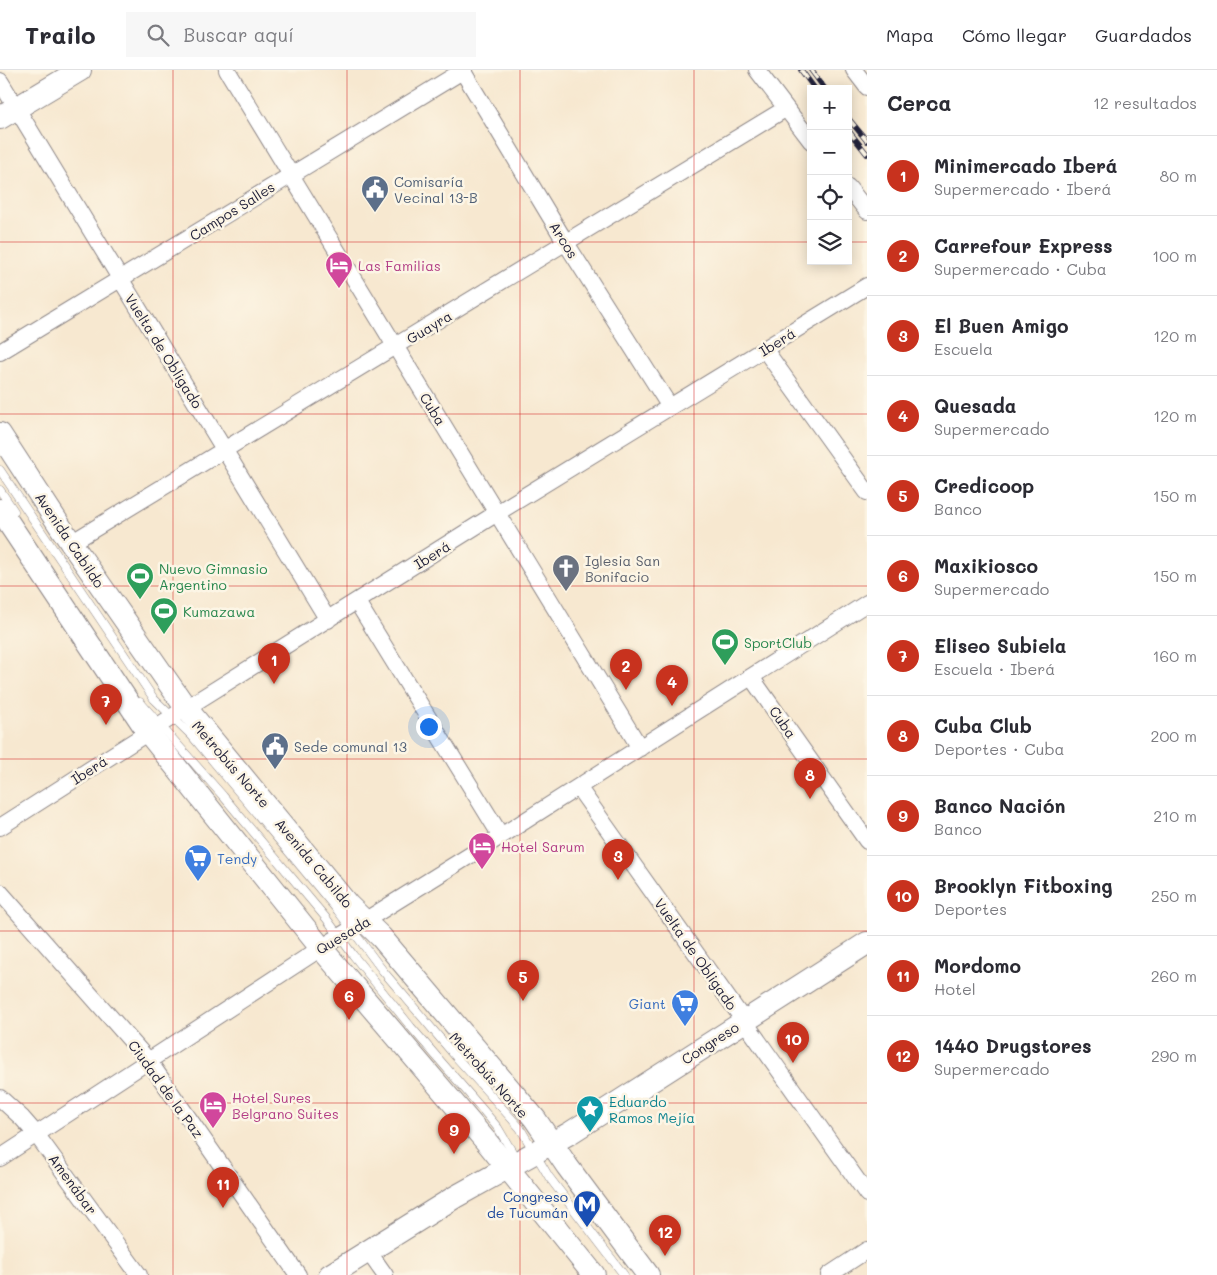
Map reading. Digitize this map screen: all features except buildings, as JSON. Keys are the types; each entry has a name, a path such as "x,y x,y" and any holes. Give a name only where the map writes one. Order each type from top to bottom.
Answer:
{"main road":[{"path":"8,113 80,70"},
{"name":"Avenida Cabildo","path":"0,434 71,543 167,720 348,905 344,934"},
{"name":"Avenida Cabildo","path":"8,512 167,720 527,1158 594,1275"},
{"name":"Avenida Cabildo","path":"344,934 381,937 535,1119 527,1158"},
{"name":"Congreso","path":"330,1275 527,1158 867,943"},
{"name":"Avenida Cabildo","path":"527,1158 567,1166 648,1275"}],"street":[{"name":"Cuba","path":"227,70 640,748"},
{"name":"Campos Salles","path":"0,352 463,70"},
{"name":"Arcos","path":"463,70 566,243 670,407"},
{"path":"756,70 807,136"},
{"path":"854,70 867,87"},
{"name":"Vuelta de Obligado","path":"0,81 8,113 120,280 328,620"},
{"name":"Guayra","path":"71,543 785,109"},
{"path":"852,192 867,210"},
{"name":"Iberá","path":"0,827 498,513 867,286"},
{"path":"765,350 867,492"},
{"path":"357,602 501,836"},
{"name":"Quesada","path":"0,1158 344,934 867,603"},
{"name":"Cuba","path":"751,677 867,841"},
{"name":"Vuelta de Obligado","path":"578,787 867,1194"},
{"name":"Ciudad de la Paz","path":"0,892 148,1060 298,1275"},
{"name":"Amenábar","path":"0,1098 36,1134 138,1275"},
{"path":"829,1275 867,1250"},
{"path":"368,1251 385,1275"}],"lane":[{"name":"Metrobús Norte","path":"0,470 167,720"},
{"path":"0,490 8,512"},
{"path":"138,698 167,720"},
{"path":"527,1158 554,1184 624,1275"},
{"path":"530,1182 549,1206"}],"railway":[{"path":"801,70 812,85"},
{"path":"811,70 822,85"},
{"path":"852,123 867,141"},
{"path":"852,135 867,154"}],"place":[{"name":"Comisaría Vecinal 13-B","path":"375,213"},
{"name":"Las Familias","path":"339,289"},
{"name":"Iglesia San Bonifacio","path":"566,592"},
{"name":"Nuevo Gimnasio Argentino","path":"140,600"},
{"name":"Kumazawa","path":"164,635"},
{"name":"SportClub","path":"725,666"},
{"name":"Minimercado Iberá","path":"274,684"},
{"name":"Carrefour Express","path":"626,690"},
{"name":"Quesada","path":"672,706"},
{"name":"Eliseo Subiela","path":"106,725"},
{"name":"Sede comunal 13","path":"275,770"},
{"name":"Cuba Club","path":"810,799"},
{"name":"Hotel Sarum","path":"482,870"},
{"name":"El Buen Amigo","path":"618,880"},
{"name":"Tendy","path":"198,882"},
{"name":"Credicoop","path":"523,1001"},
{"name":"Maxikiosco","path":"349,1020"},
{"name":"Giant","path":"685,1027"},
{"name":"Brooklyn Fitboxing","path":"793,1063"},
{"name":"Hotel Sures Belgrano Suites","path":"213,1129"},
{"name":"Eduardo Ramos Mejía","path":"590,1133"},
{"name":"Banco Nación","path":"454,1154"},
{"name":"Mordomo","path":"223,1208"},
{"name":"Congreso de Tucumán","path":"587,1228"},
{"name":"1440 Drugstores","path":"665,1256"}]}
